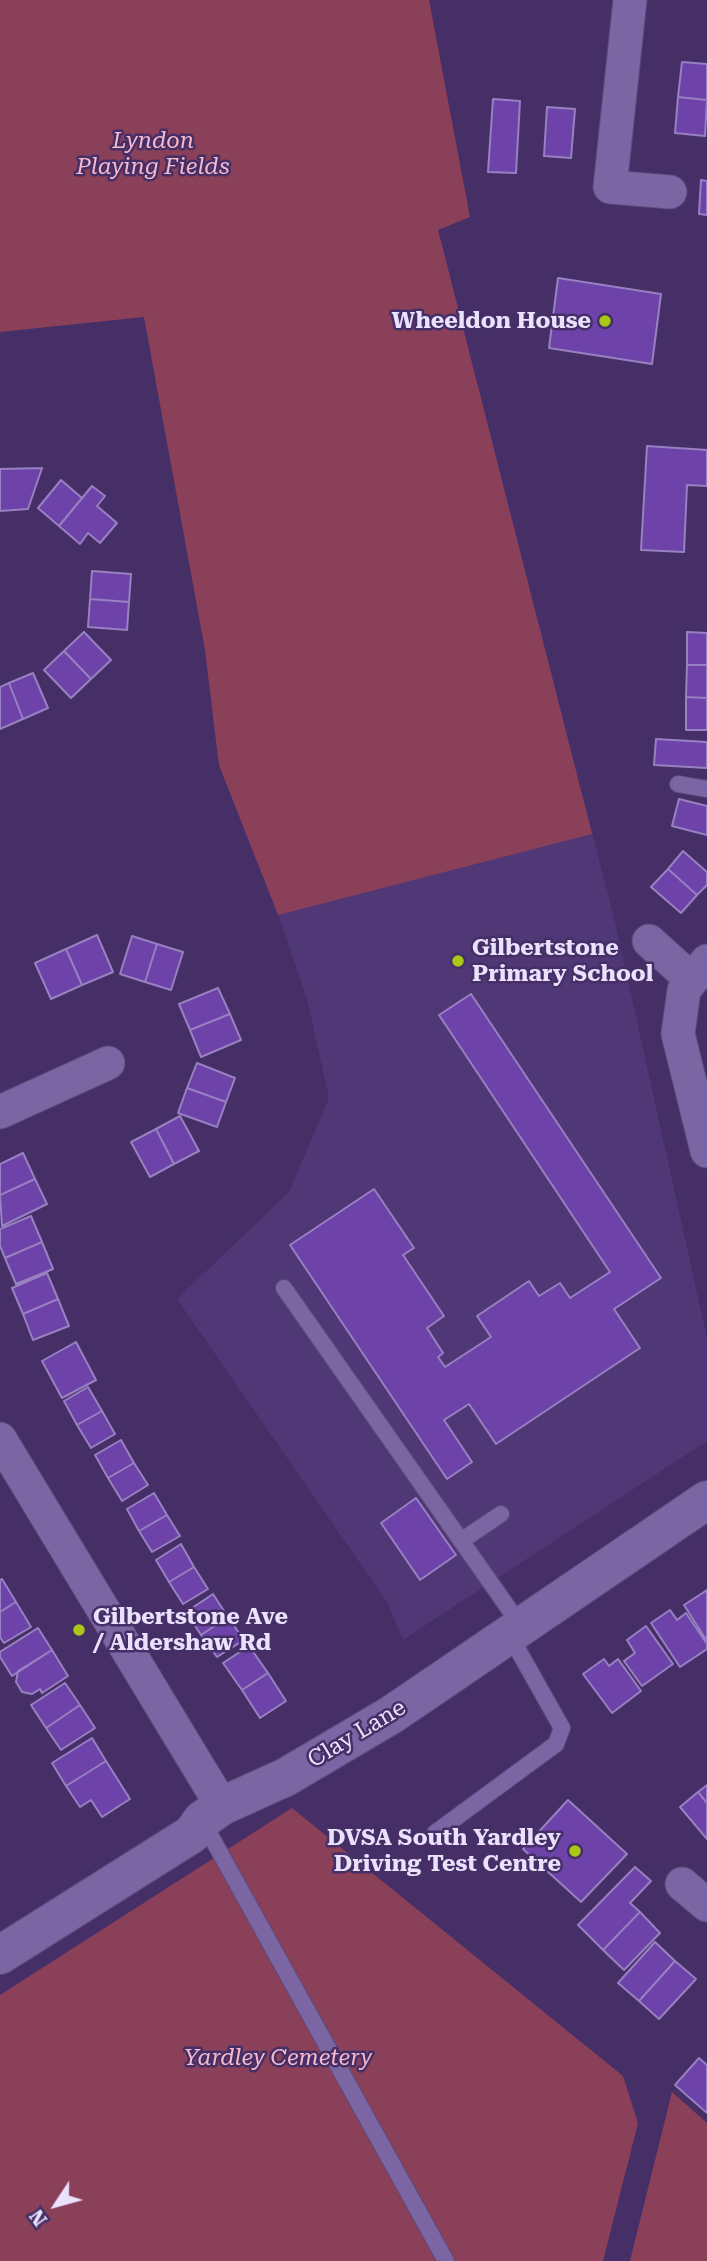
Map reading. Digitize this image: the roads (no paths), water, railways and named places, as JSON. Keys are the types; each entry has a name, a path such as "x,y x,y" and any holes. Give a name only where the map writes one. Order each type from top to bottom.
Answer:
{"street":[{"path":"630,0 610,187 670,192"},
{"path":"649,941 699,970 684,990 678,1034 707,1151"},
{"path":"0,1112 108,1063"},
{"path":"1,1444 212,1813"},
{"name":"Clay Lane","path":"0,1955 192,1834 212,1813 286,1777 391,1715 707,1500"},
{"path":"682,1884 707,1905"}],"lane":[{"path":"678,784 707,789"},
{"path":"285,1288 461,1541 515,1630 562,1727 556,1744 435,1833"},
{"path":"461,1541 501,1514"},
{"path":"212,1813 446,2261"}],"place":[{"name":"Wheeldon House","path":"605,321"},
{"name":"Gilbertstone Primary School","path":"458,961"},
{"name":"Gilbertstone Ave / Aldershaw Rd","path":"79,1630"},
{"name":"DVSA South Yardley Driving Test Centre","path":"575,1851"}],"park label":[{"name":"Lyndon Playing Fields","path":"153,154"},
{"name":"Yardley Cemetery","path":"278,2058"}]}
